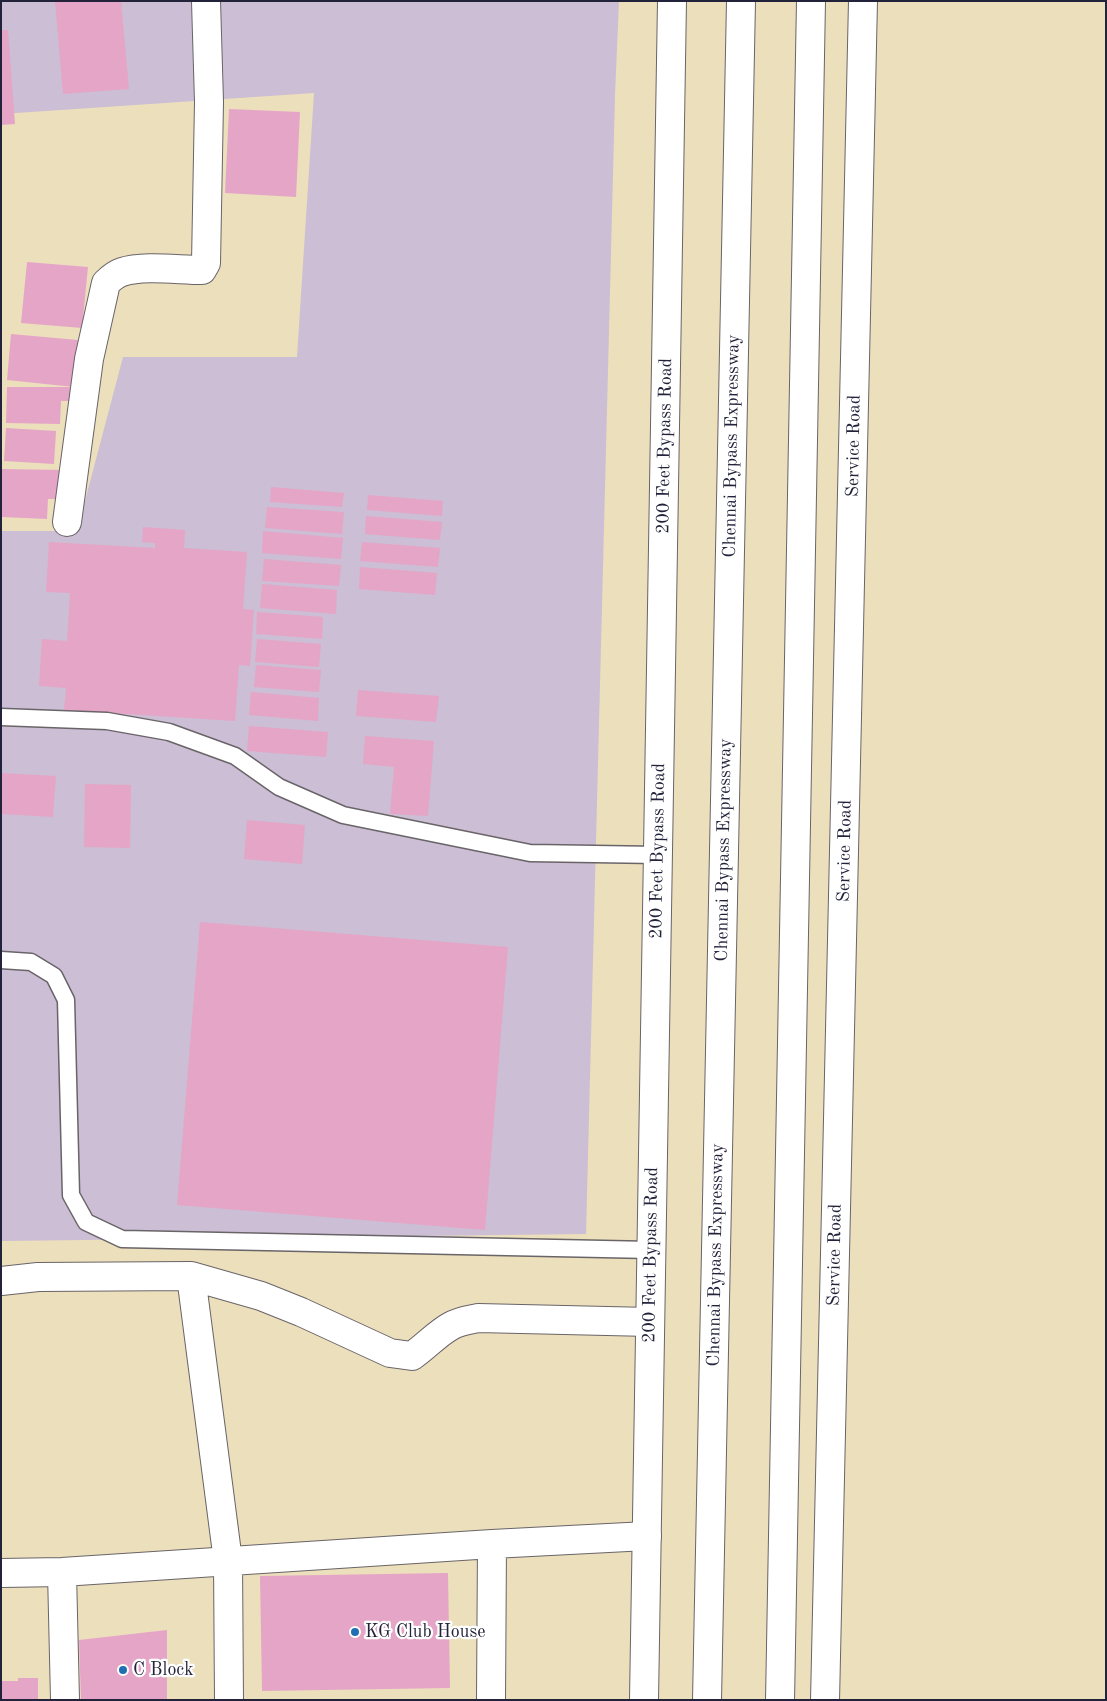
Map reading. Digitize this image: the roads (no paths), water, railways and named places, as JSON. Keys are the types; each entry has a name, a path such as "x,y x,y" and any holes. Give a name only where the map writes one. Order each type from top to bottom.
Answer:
{"main road":[{"path":"67,522 89,359 106,283 116,274 122,272 156,269 202,270 206,264 209,102 206,1"},
{"name":"200 Feet Bypass Road","path":"644,1700 672,1"},
{"name":"Chennai Bypass Expressway","path":"707,1700 741,1"},
{"path":"780,1700 811,1"},
{"name":"Service Road","path":"825,1700 864,1"},
{"path":"191,1276 228,1562 228,1700"},
{"path":"1,1281 38,1277 191,1276 261,1296 301,1312 390,1353 412,1356 449,1326 478,1318 650,1322"},
{"path":"1,1574 62,1572 492,1544 647,1536"},
{"path":"491,1700 492,1544"},
{"path":"62,1572 65,1700"}],"lane":[{"path":"1,717 107,721 169,732 235,756 279,787 343,815 530,853 658,855"},
{"path":"1,960 31,962 54,976 66,1000 71,1195 86,1222 122,1239 651,1250"}],"place":[{"name":"KG Club House","path":"355,1632"},
{"name":"C Block","path":"123,1670"}]}
